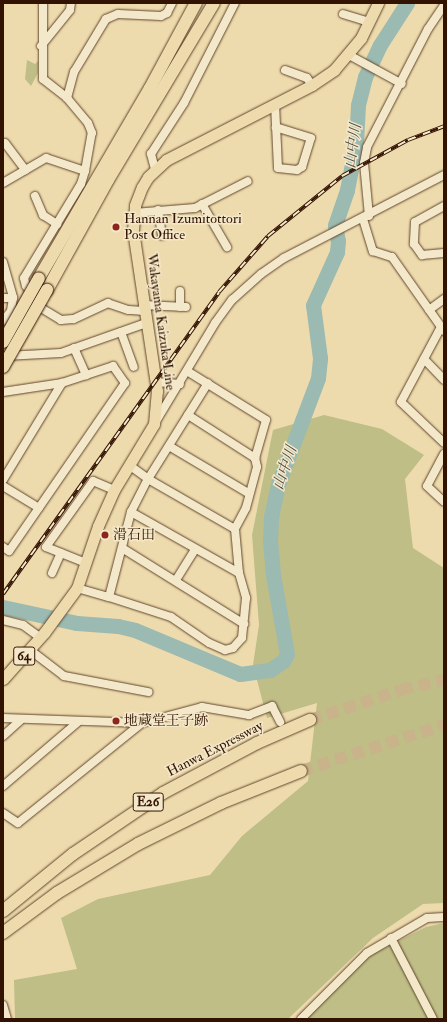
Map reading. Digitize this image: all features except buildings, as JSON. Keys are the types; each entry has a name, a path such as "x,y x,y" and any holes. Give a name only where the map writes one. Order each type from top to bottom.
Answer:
{"highway":[{"path":"3,342 150,88 196,3"},
{"path":"3,367 108,180 214,3"},
{"name":"Hanwa Expressway","path":"3,911 73,854 163,793 257,743 310,720"},
{"name":"E26","path":"3,933 57,893 138,844 221,803 301,771"}],"main road":[{"name":"Wakayama Kaizuka Line","path":"3,679 43,635 77,588 98,526 114,490 154,424 157,410 156,382 146,323 134,230 134,213 142,187 155,169 172,157 312,85 353,58 378,3"}],"street":[{"path":"42,3 41,46 43,79 67,98 92,130 86,171 57,224 24,278 26,286 43,309 61,320 73,319 108,303 144,308 183,307 180,291"},
{"path":"41,46 70,10 71,3"},
{"path":"67,98 74,72 106,19 118,14 161,16 167,13 172,3"},
{"path":"155,169 151,154 184,103 235,3"},
{"path":"444,5 425,35 402,84 365,155 366,217 373,251 392,257 442,329 424,358 401,402 444,443"},
{"path":"343,14 369,22"},
{"path":"353,58 402,84"},
{"path":"285,70 307,78 312,85"},
{"path":"275,104 276,127 278,168 297,170 302,168 311,138 276,127"},
{"path":"5,144 25,170"},
{"path":"3,183 46,158 86,171"},
{"path":"154,424 180,384 215,323 232,300 261,274 298,250 366,217 388,203 444,175"},
{"path":"134,213 195,208 248,181"},
{"path":"35,196 42,215 57,224"},
{"path":"202,204 219,240 227,247"},
{"path":"444,206 414,222 414,244 422,255 444,253"},
{"path":"158,210 162,236"},
{"path":"3,262 13,298 11,311 3,321"},
{"path":"3,298 13,298"},
{"path":"429,310 444,299"},
{"path":"3,356 61,353 146,323"},
{"path":"121,332 134,367"},
{"path":"74,348 86,375"},
{"path":"424,358 444,380"},
{"path":"3,392 62,383 113,366 125,383 9,551 3,547"},
{"path":"77,588 171,617 193,633 225,650 233,648 242,638 246,598 239,573 235,529 246,508 248,493 256,467 254,458 266,420 187,371"},
{"path":"156,382 180,384"},
{"path":"3,480 62,383"},
{"path":"109,597 131,512 148,478 208,384"},
{"path":"188,415 254,458"},
{"path":"169,446 248,493"},
{"path":"444,454 427,486 444,502"},
{"path":"128,465 235,529"},
{"path":"86,563 46,547 93,481 114,490"},
{"path":"3,486 39,508"},
{"path":"131,512 195,550 239,573"},
{"path":"122,548 176,580 244,624"},
{"path":"176,580 195,550"},
{"path":"52,573 61,553"},
{"path":"3,620 23,625 43,635"},
{"path":"30,650 64,676 148,692"},
{"path":"3,718 78,722 142,723 202,707 249,715 272,706 280,722"},
{"path":"3,736 22,719"},
{"path":"3,786 78,722"},
{"path":"3,813 18,823 142,723"},
{"path":"301,1019 367,953 427,918 444,917"},
{"path":"392,938 433,1019"},
{"path":"3,1005 7,1019"}],"green space":[{"path":"27,60 35,64 38,61 38,73 31,86 25,79"},
{"path":"324,415 382,429 424,455 405,479 413,548 444,568 444,903 423,904 373,938 288,1019 15,1019 14,980 77,969 61,918 98,899 210,875 242,836 308,781 317,703 267,718 253,665 259,625 252,535 273,430"},
{"path":"444,923 444,1019 305,1019 368,956 426,927"}],"waterway":[{"name":"山中川","path":"3,607 77,623 118,626 135,630 240,674 270,670 283,661 287,654 273,575 270,539 271,517 278,484 318,378 320,358 313,305 337,252 338,241 335,225 347,190 356,143 358,105 365,77 380,45 407,3"}],"tunnel":[{"path":"310,720 401,690 444,680"},
{"path":"301,771 444,725"}],"railway":[{"path":"3,594 219,292 268,236 342,176 408,140 444,126"}],"place":[{"name":"Hannan Izumitottori Post Office","path":"116,227"},
{"name":"滑石田","path":"105,535"},
{"name":"地蔵堂王子跡","path":"116,721"}]}
